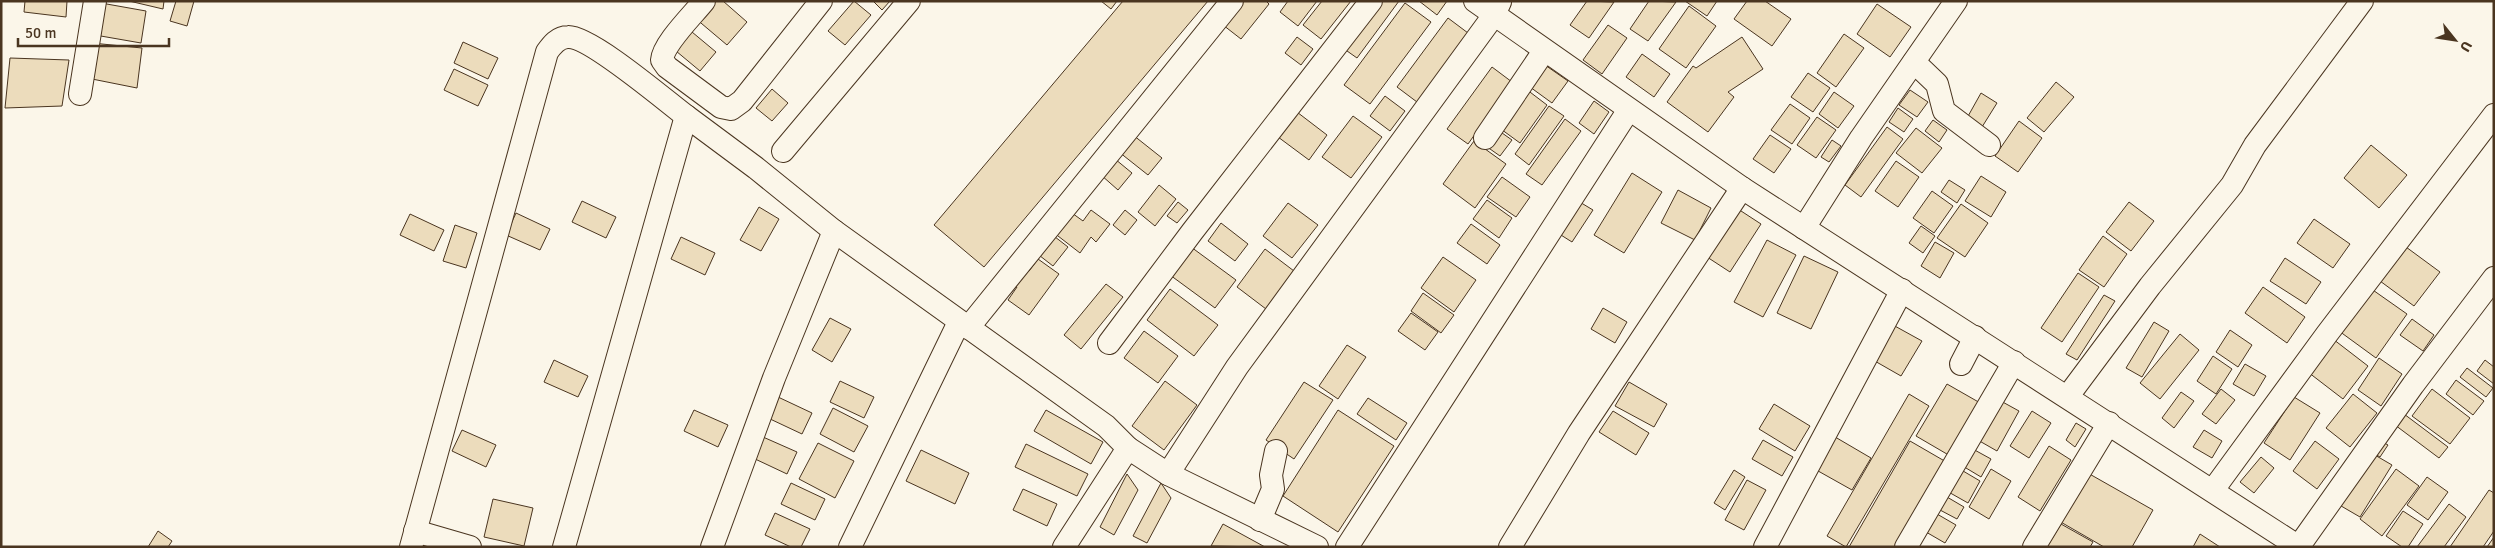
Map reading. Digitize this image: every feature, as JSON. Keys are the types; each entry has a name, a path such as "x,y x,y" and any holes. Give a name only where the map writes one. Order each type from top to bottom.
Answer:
{"street":[{"path":"80,94 95,1"},
{"path":"704,1 670,42 662,54 662,60 667,67 721,107 731,110 742,101 821,1"},
{"path":"783,151 909,1"},
{"path":"850,547 963,325 1232,1"},
{"path":"1109,343 1198,224 1371,1"},
{"path":"1475,1 1497,8 1544,50 1628,111 1742,188 2068,396 2299,547 2413,385 2494,278"},
{"path":"1804,228 1861,138 1956,1"},
{"path":"2068,396 2150,286 2232,185 2255,145 2362,1"},
{"path":"1168,474 1243,359 1497,8"},
{"path":"470,547 413,539 547,52 556,41 568,37 581,40 602,52 756,168 834,231 1106,426 1128,448 1168,474 1317,547"},
{"path":"1485,138 1544,50"},
{"path":"1914,62 1936,84 1944,111 1989,145"},
{"path":"1347,547 1628,111"},
{"path":"2213,490 2333,326 2494,115"},
{"path":"564,547 686,116"},
{"path":"1510,547 1579,433 1742,188"},
{"path":"712,547 774,378 834,231"},
{"path":"1765,547 1902,290"},
{"path":"1961,364 1975,337"},
{"path":"1906,547 2014,362"},
{"path":"2034,547 2109,423"},
{"path":"1064,547 1128,448"},
{"path":"1260,520 1273,489 1271,475 1276,451"}],"building":[{"path":"25,1 67,1 66,17 24,12"},
{"path":"129,1 164,1 163,9"},
{"path":"176,1 194,1 187,26 170,21"},
{"path":"709,1 723,1 747,22 727,45 695,18"},
{"path":"854,1 871,15 845,45 828,31"},
{"path":"873,1 890,1 882,10"},
{"path":"1101,1 1117,1 1111,9"},
{"path":"1123,1 1208,1 984,267 934,225"},
{"path":"1242,1 1266,1 1269,4 1241,39 1223,25"},
{"path":"1288,1 1317,1 1298,26 1280,12"},
{"path":"1322,1 1351,1 1321,39 1303,25"},
{"path":"1373,1 1399,1 1357,58 1340,46"},
{"path":"1419,1 1447,1 1437,15"},
{"path":"1587,1 1614,2 1589,38 1570,25"},
{"path":"1649,1 1676,2 1648,41 1630,29"},
{"path":"1685,1 1717,1 1707,16"},
{"path":"1747,1 1765,1 1791,19 1772,46 1734,19"},
{"path":"101,3 146,11 141,43 95,35"},
{"path":"1405,3 1431,22 1370,104 1344,85"},
{"path":"1877,4 1911,27 1890,57 1857,34"},
{"path":"1689,6 1716,26 1686,68 1659,49"},
{"path":"1448,18 1468,33 1417,102 1397,87"},
{"path":"1608,25 1627,38 1602,74 1583,60"},
{"path":"686,27 716,52 700,71 670,46"},
{"path":"1844,34 1864,48 1836,87 1817,73"},
{"path":"1297,37 1313,49 1301,65 1285,53"},
{"path":"1742,37 1763,69 1728,92 1734,97 1708,132 1667,102 1693,66 1696,68"},
{"path":"463,42 498,58 488,79 454,63"},
{"path":"92,43 142,48 137,88 87,78"},
{"path":"1642,54 1670,74 1654,97 1626,77"},
{"path":"10,58 69,60 62,106 5,108"},
{"path":"1545,65 1568,81 1552,103 1530,87"},
{"path":"1492,67 1512,82 1468,144 1447,129"},
{"path":"454,69 488,85 478,106 444,90"},
{"path":"1808,73 1830,88 1813,112 1791,97"},
{"path":"2056,82 2074,97 2044,132 2027,118"},
{"path":"1522,86 1547,105 1520,143 1494,124"},
{"path":"772,89 788,103 772,121 756,108"},
{"path":"1910,90 1928,102 1917,117 1899,105"},
{"path":"1834,92 1854,106 1838,128 1819,114"},
{"path":"1981,93 1997,103 1982,127 1967,118"},
{"path":"1385,96 1405,111 1390,131 1370,116"},
{"path":"1594,101 1609,112 1594,134 1579,123"},
{"path":"1790,104 1810,118 1792,144 1771,130"},
{"path":"1549,106 1564,116 1529,165 1515,154"},
{"path":"1898,108 1913,119 1904,132 1889,122"},
{"path":"1293,109 1327,135 1309,160 1274,134"},
{"path":"1353,116 1382,137 1351,178 1322,157"},
{"path":"1817,117 1836,130 1816,158 1797,145"},
{"path":"1565,119 1581,131 1542,185 1526,174"},
{"path":"1933,120 1947,130 1939,142 1925,131"},
{"path":"2019,121 2042,138 2018,172 1995,156"},
{"path":"1887,127 1903,139 1861,197 1845,185"},
{"path":"1495,128 1512,140 1500,156 1483,144"},
{"path":"1916,128 1942,148 1922,173 1896,153"},
{"path":"1133,135 1162,158 1148,175 1119,152"},
{"path":"1770,135 1791,149 1774,173 1753,159"},
{"path":"1832,140 1841,146 1829,162 1821,157"},
{"path":"1474,141 1506,164 1475,208 1443,184"},
{"path":"2371,145 2407,175 2379,208 2344,178"},
{"path":"1115,159 1132,173 1118,190 1101,175"},
{"path":"1896,161 1919,177 1898,207 1875,191"},
{"path":"1632,173 1662,192 1624,253 1594,235"},
{"path":"1981,176 2006,192 1991,217 1965,201"},
{"path":"1502,177 1530,197 1516,217 1487,197"},
{"path":"1949,180 1965,190 1957,203 1941,192"},
{"path":"1159,185 1176,199 1155,226 1138,212"},
{"path":"1678,190 1711,208 1695,240 1661,223"},
{"path":"1932,191 1953,206 1934,233 1913,218"},
{"path":"1573,198 1593,210 1572,242 1553,230"},
{"path":"1487,200 1512,218 1499,238 1473,219"},
{"path":"582,201 616,217 606,238 572,222"},
{"path":"1178,202 1188,210 1177,223 1167,216"},
{"path":"2129,202 2154,221 2131,251 2106,232"},
{"path":"1288,203 1318,225 1292,258 1263,236"},
{"path":"1961,204 1988,223 1965,257 1937,238"},
{"path":"759,207 779,219 761,251 740,240"},
{"path":"1065,208 1083,221 1091,210 1110,224 1096,242 1091,237 1080,253 1049,229"},
{"path":"1738,209 1761,224 1730,272 1707,257"},
{"path":"1125,210 1137,220 1125,235 1113,225"},
{"path":"516,213 550,229 540,250 506,235"},
{"path":"410,214 444,230 434,251 400,235"},
{"path":"2314,219 2350,244 2333,268 2297,243"},
{"path":"1221,223 1248,244 1235,261 1208,241"},
{"path":"1471,224 1500,245 1487,264 1457,243"},
{"path":"455,225 477,233 466,268 443,261"},
{"path":"1921,226 1935,236 1923,253 1909,243"},
{"path":"1050,233 1068,247 1053,266 1035,252"},
{"path":"2103,236 2127,254 2104,287 2079,270"},
{"path":"681,237 715,253 705,275 671,259"},
{"path":"1767,240 1796,255 1763,317 1734,302"},
{"path":"1935,242 1954,253 1940,278 1921,266"},
{"path":"1191,247 1236,280 1215,308 1170,275"},
{"path":"2406,247 2440,272 2414,306 2380,281"},
{"path":"1265,249 1294,271 1266,309 1237,287"},
{"path":"1804,256 1838,272 1811,329 1777,313"},
{"path":"1443,257 1476,280 1454,312 1421,288"},
{"path":"2285,258 2321,282 2306,304 2270,281"},
{"path":"1038,259 1059,274 1029,315 1008,300 1017,287 1010,282 1022,266 1029,271"},
{"path":"2078,273 2099,287 2062,342 2041,328"},
{"path":"1106,284 1123,297 1081,349 1064,335"},
{"path":"2263,287 2305,317 2287,343 2245,313"},
{"path":"2370,288 2407,314 2376,358 2339,331"},
{"path":"1170,289 1218,325 1194,356 1147,320"},
{"path":"1423,293 1454,315 1441,333 1411,311"},
{"path":"2104,295 2115,301 2077,360 2066,354"},
{"path":"1603,308 1627,322 1615,343 1591,329"},
{"path":"1411,313 1438,332 1425,350 1398,331"},
{"path":"830,318 851,329 832,362 812,350"},
{"path":"2412,319 2434,335 2423,351 2400,335"},
{"path":"2154,322 2169,331 2142,377 2126,368"},
{"path":"1893,325 1922,341 1901,376 1873,360"},
{"path":"2230,330 2252,345 2238,367 2216,352"},
{"path":"1144,331 1178,356 1158,383 1124,358"},
{"path":"2180,334 2199,350 2160,399 2140,383"},
{"path":"2329,336 2368,366 2343,399 2304,369"},
{"path":"1347,345 1366,357 1338,399 1319,386"},
{"path":"2213,356 2232,369 2216,394 2197,381"},
{"path":"2379,358 2402,374 2381,406 2358,390"},
{"path":"554,360 588,376 578,397 544,382"},
{"path":"2485,360 2494,367 2494,384 2477,371"},
{"path":"2245,364 2266,376 2254,396 2233,384"},
{"path":"2467,368 2493,388 2486,397 2460,377"},
{"path":"2456,380 2484,401 2473,415 2446,394"},
{"path":"840,381 874,397 864,418 830,402"},
{"path":"1165,381 1197,405 1164,450 1132,426"},
{"path":"1304,382 1333,400 1294,459 1266,440"},
{"path":"1629,382 1667,404 1654,427 1615,406"},
{"path":"1947,384 1982,404 1952,457 1916,436"},
{"path":"2221,389 2235,400 2216,424 2202,414"},
{"path":"2432,389 2470,418 2450,444 2412,416"},
{"path":"2181,392 2194,401 2174,428 2162,418"},
{"path":"1909,394 1929,406 1846,547 1827,536"},
{"path":"2353,394 2377,413 2350,447 2326,428"},
{"path":"778,397 812,413 802,434 768,418"},
{"path":"2294,397 2320,413 2290,460 2264,443"},
{"path":"1368,398 1407,423 1396,440 1357,414"},
{"path":"1999,400 2019,411 1997,451 1976,439"},
{"path":"1774,404 1810,426 1795,451 1759,429"},
{"path":"833,408 868,426 854,452 820,434"},
{"path":"694,410 728,425 718,447 684,431"},
{"path":"1046,410 1103,442 1091,464 1034,431"},
{"path":"1338,410 1394,446 1338,532 1283,496"},
{"path":"1613,411 1649,433 1636,455 1599,432"},
{"path":"2032,411 2051,423 2029,458 2010,446"},
{"path":"2404,414 2448,447 2439,458 2395,425"},
{"path":"2076,423 2086,429 2075,447 2066,440"},
{"path":"462,430 496,445 486,467 452,451"},
{"path":"2204,430 2222,441 2212,458 2193,447"},
{"path":"1830,434 1871,458 1852,490 1811,467"},
{"path":"763,437 797,452 787,474 753,458"},
{"path":"2377,439 2388,445 2380,457 2370,451"},
{"path":"1763,440 1793,457 1782,476 1752,459"},
{"path":"1910,441 1948,463 1899,547 1849,547"},
{"path":"2315,441 2339,459 2317,489 2293,471"},
{"path":"818,443 854,461 835,498 799,479"},
{"path":"1026,444 1088,474 1077,496 1015,467"},
{"path":"2049,446 2071,460 2040,511 2018,497"},
{"path":"1971,448 1991,459 1981,477 1961,465"},
{"path":"921,450 969,473 955,504 906,481"},
{"path":"2368,451 2392,465 2360,517 2336,503"},
{"path":"2261,457 2274,468 2254,493 2240,482"},
{"path":"1958,468 1980,481 1968,503 1945,490"},
{"path":"1991,469 2011,481 1989,519 1969,507"},
{"path":"2396,469 2419,486 2382,536 2360,519"},
{"path":"1734,470 1745,477 1725,510 1714,503"},
{"path":"2086,472 2153,510 2132,547 2104,547 2059,521"},
{"path":"1127,474 1138,490 1114,535 1100,527"},
{"path":"2427,477 2448,492 2428,520 2407,505"},
{"path":"1747,480 1766,490 1744,530 1725,520"},
{"path":"791,483 825,499 815,520 781,504"},
{"path":"1161,483 1171,498 1147,543 1133,536"},
{"path":"1023,489 1057,504 1047,526 1013,510"},
{"path":"2489,490 2494,493 2494,531 2483,547 2450,547"},
{"path":"1947,497 1964,507 1957,519 1940,510"},
{"path":"493,499 533,508 524,546 484,537"},
{"path":"2449,504 2466,517 2444,547 2417,547"},
{"path":"2403,511 2423,524 2408,547 2402,547 2386,536"},
{"path":"775,513 810,529 801,547 791,547 765,535"},
{"path":"1937,514 1956,525 1945,543 1926,532"},
{"path":"1223,524 1265,547 1211,546"},
{"path":"2061,524 2093,542 2090,547 2047,547"},
{"path":"158,531 172,541 168,547 148,547"},
{"path":"2200,534 2220,547 2193,547"},
{"path":"2494,537 2494,547 2487,547"}]}
